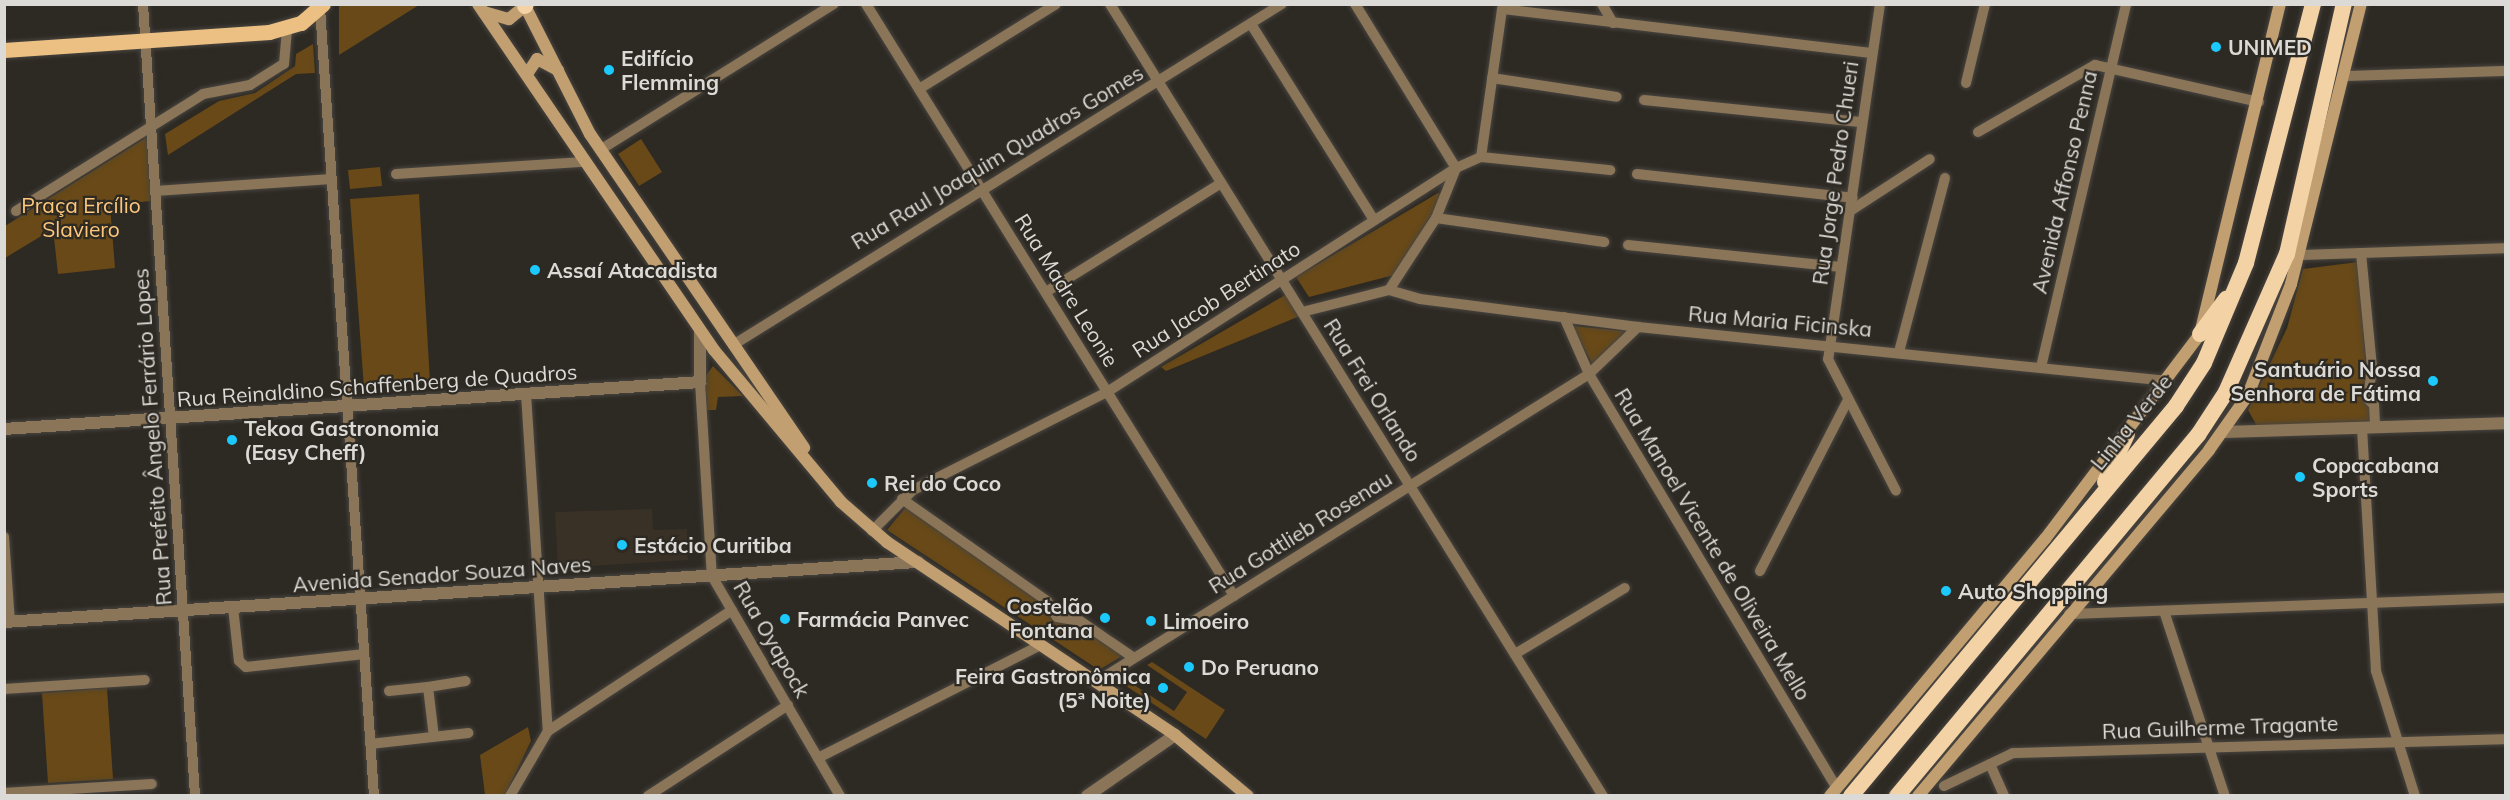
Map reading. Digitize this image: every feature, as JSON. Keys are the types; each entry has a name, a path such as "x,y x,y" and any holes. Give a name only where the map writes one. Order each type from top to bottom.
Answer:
{"highway":[{"name":"Linha Verde","path":"1851,795 2190,386 2240,282 2282,134 2313,4"},
{"path":"1897,795 2198,435 2240,364 2287,254 2344,4"},
{"path":"2200,334 2240,282"},
{"path":"2096,501 2127,434"}],"main road":[{"name":"Linha Verde","path":"1833,791 2127,434 2168,381 2200,334 2259,102 2280,4"},
{"path":"1918,795 2223,432 2265,360 2299,255 2361,4"},
{"path":"480,8 509,19 525,5 600,150 734,345 816,473"},
{"path":"4,50 287,29 322,6"},
{"path":"480,8 700,331 816,473 872,531 1175,735 1248,795"},
{"path":"527,74 537,59 561,73"}],"street":[{"name":"Rua Prefeito Ângelo Ferrário Lopes","path":"143,4 195,795"},
{"path":"600,150 834,4"},
{"name":"Rua Madre Leonie","path":"866,4 1234,596"},
{"path":"919,89 1056,4"},
{"name":"Rua Frei Orlando","path":"1110,4 1603,795"},
{"name":"Rua Raul Joaquim Quadros Gomes","path":"734,345 980,188 1158,82 1282,4"},
{"path":"1302,312 1389,290 1436,218 1456,168 1355,4"},
{"path":"1602,4 1613,23"},
{"name":"Rua Jorge Pedro Chueri","path":"1880,4 1860,122 1852,198 1830,347 1830,368 1896,491"},
{"path":"1966,83 1985,4"},
{"name":"Avenida Affonso Penna","path":"2041,367 2126,4"},
{"path":"322,6 374,795"},
{"path":"1610,170 1481,157 1502,9 1613,23 1620,20 1872,53"},
{"path":"1251,24 1374,220"},
{"path":"16,210 203,94 250,85 284,64 287,29"},
{"path":"1978,132 2085,69 2111,65 2259,102"},
{"path":"2344,76 2505,71"},
{"path":"1492,78 1617,97"},
{"path":"1644,100 1860,122"},
{"name":"Rua Jacob Bertinato","path":"872,531 902,499 1107,392 1456,168 1481,157"},
{"path":"1850,211 1930,159"},
{"path":"396,174 584,162"},
{"path":"1637,174 1852,198"},
{"path":"1899,352 1945,178"},
{"path":"155,191 332,179"},
{"path":"1046,292 1221,183"},
{"path":"1436,218 1604,242"},
{"path":"1628,245 1841,267"},
{"path":"2299,255 2505,248"},
{"path":"2361,253 2371,344 2368,399 2374,405 2369,428 2371,603 2376,671 2415,795"},
{"name":"Rua Maria Ficinska","path":"1389,290 1420,299 1638,327 2168,381"},
{"name":"Rua Manoel Vicente de Oliveira Mello","path":"1564,317 1589,374 1833,791"},
{"name":"Rua Gottlieb Rosenau","path":"1096,682 1589,374 1638,327"},
{"path":"700,331 700,382"},
{"name":"Rua Reinaldino Schaffenberg de Quadros","path":"4,429 700,382"},
{"name":"Rua Oyapock","path":"700,382 712,576 840,795"},
{"path":"526,394 548,731"},
{"path":"1760,571 1847,402"},
{"path":"2223,432 2505,423"},
{"path":"902,499 1047,601 1057,617 1080,621 1134,658"},
{"path":"4,537 8,622"},
{"name":"Avenida Senador Souza Naves","path":"8,622 918,562"},
{"path":"1515,654 1625,588"},
{"path":"2069,614 2505,598"},
{"path":"233,607 239,661 246,667 364,654"},
{"path":"510,795 548,731 732,610"},
{"path":"2164,611 2225,795"},
{"path":"818,758 1041,645"},
{"path":"4,688 144,680"},
{"path":"389,691 466,681"},
{"path":"428,687 434,737"},
{"path":"648,795 788,705"},
{"path":"370,744 468,734"},
{"path":"1087,795 1175,735"},
{"name":"Rua Guilherme Tragante","path":"1944,786 2013,753 2505,739"},
{"path":"1990,764 2004,795"},
{"path":"4,793 152,784"}],"shaded area":[{"name":"Estácio Curitiba","path":"652,509 653,530 687,529 688,560 558,568 555,512"}],"green space":[{"path":"339,4 419,5 339,55"},
{"path":"313,44 315,73 296,74 168,155 165,134 219,101 255,93 295,66 296,54"},
{"name":"Praça Ercílio Slaviero","path":"147,137 151,201 110,205 115,268 58,274 53,229 5,258 5,226"},
{"path":"641,139 662,172 639,186 618,154"},
{"path":"380,167 382,186 350,189 348,170"},
{"path":"1438,193 1443,196 1394,275 1309,297 1296,277"},
{"path":"419,194 430,382 364,388 350,199"},
{"path":"2358,262 2370,421 2257,426 2248,410 2287,328 2303,269"},
{"path":"1287,294 1300,316 1166,371 1161,367"},
{"path":"1572,326 1625,331 1593,365"},
{"path":"713,366 743,396 718,397 716,410 707,410 705,377"},
{"path":"906,507 1044,605 1054,620 1076,625 1122,656 1099,670 887,530"},
{"path":"1152,662 1225,710 1206,739 1120,682 1125,679 1174,711 1187,692 1147,665"},
{"path":"107,688 113,779 48,783 42,693"},
{"path":"528,727 531,741 505,795 485,795 480,755"}],"place":[{"name":"UNIMED","path":"2216,47"},
{"name":"Edifício Flemming","path":"609,70"},
{"name":"Assaí Atacadista","path":"535,270"},
{"name":"Santuário Nossa Senhora de Fátima","path":"2433,381"},
{"name":"Tekoa Gastronomia (Easy Cheff)","path":"232,440"},
{"name":"Copacabana Sports","path":"2300,477"},
{"name":"Rei do Coco","path":"872,483"},
{"name":"Estácio Curitiba","path":"622,545"},
{"name":"Auto Shopping","path":"1946,591"},
{"name":"Costelão Fontana","path":"1105,618"},
{"name":"Farmácia Panvec","path":"785,619"},
{"name":"Limoeiro","path":"1151,621"},
{"name":"Do Peruano","path":"1189,667"},
{"name":"Feira Gastronômica (5ª Noite)","path":"1163,688"}]}
